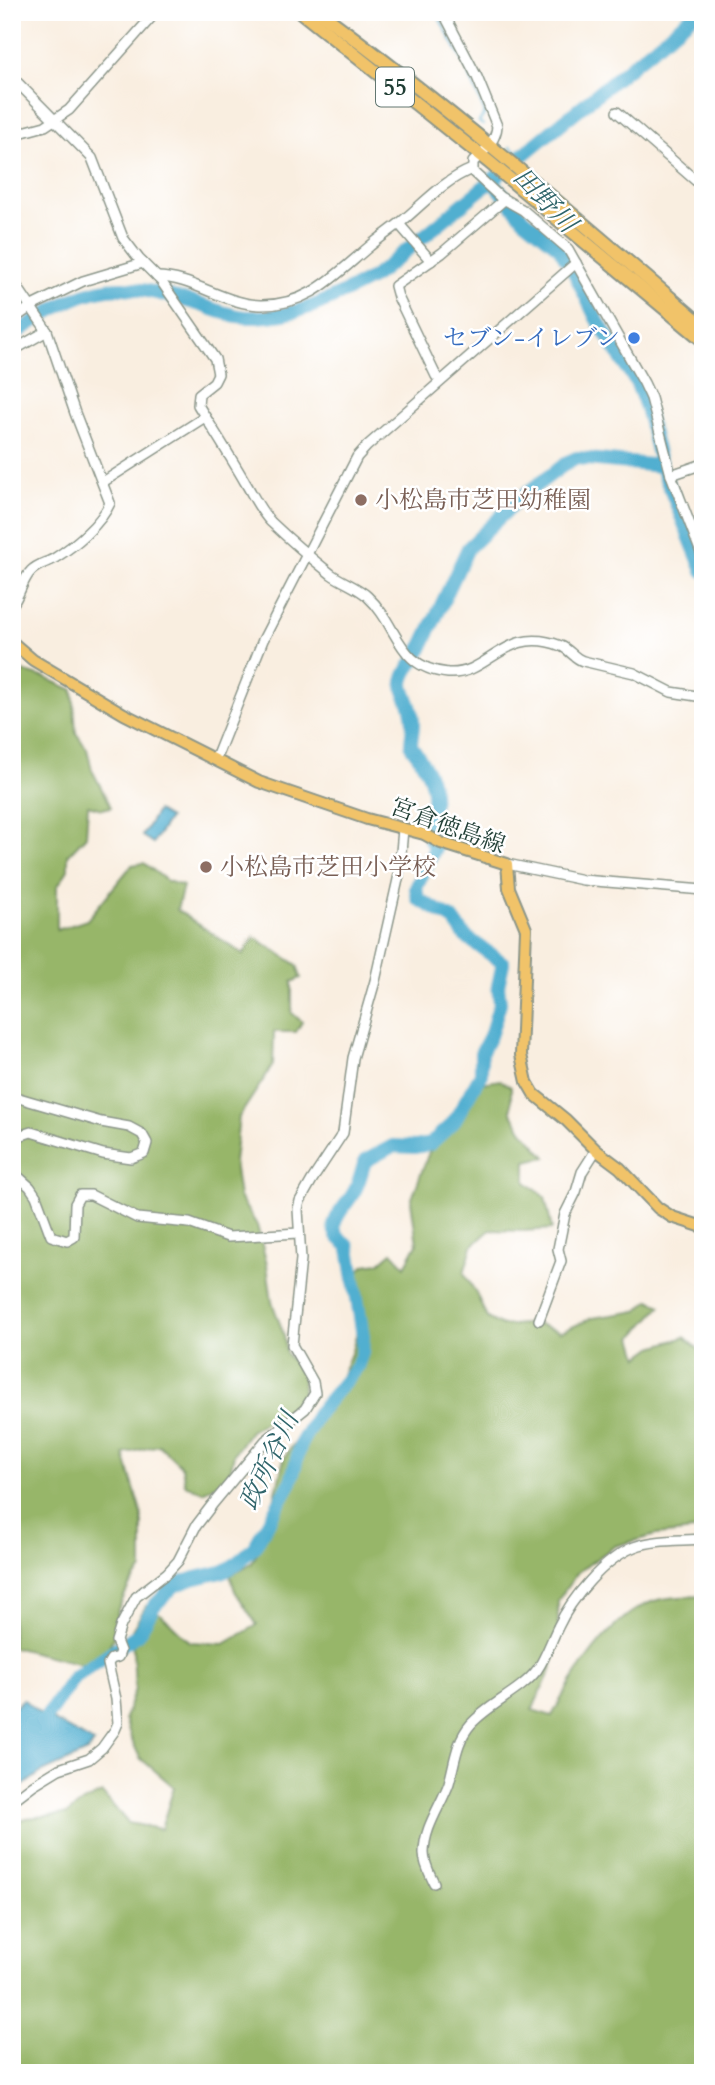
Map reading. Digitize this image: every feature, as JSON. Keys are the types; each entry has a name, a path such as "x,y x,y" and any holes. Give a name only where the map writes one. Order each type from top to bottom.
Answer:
{"highway":[{"name":"55","path":"301,12 489,154 527,175 703,326"},
{"name":"55","path":"319,12 407,78 489,154 517,187 703,340"}],"main road":[{"name":"宮倉徳島線","path":"12,642 33,660 124,714 259,782 507,864 509,888 526,929 520,1055 527,1082 534,1094 620,1168 658,1208 672,1217 703,1227"}],"street":[{"path":"12,135 54,121 69,110 156,12"},
{"path":"443,12 477,76 493,116 496,135 489,154 473,162 474,172 502,199 523,210 563,244 572,265 593,296 651,398 671,475 703,558"},
{"path":"12,77 92,158 123,238 159,279 215,359 218,374 197,399 265,514 332,574 366,595 390,624 403,649 414,661 431,670 458,673 469,670 514,644 531,640 566,648 575,658 583,661 634,673 671,692 703,697"},
{"path":"617,112 703,187"},
{"path":"159,279 168,277 218,296 258,305 286,302 331,282 370,246 401,226 431,196 474,172"},
{"path":"441,380 436,376 395,286 502,199"},
{"path":"401,226 428,258"},
{"path":"12,320 83,281 143,263"},
{"path":"216,758 263,640 357,457 572,265"},
{"path":"12,279 46,328 110,503 92,527 26,576 12,605"},
{"path":"12,351 46,328"},
{"path":"103,482 205,416"},
{"path":"671,475 703,464"},
{"path":"12,1801 59,1769 89,1759 102,1748 118,1723 108,1664 111,1659 118,1657 120,1651 116,1641 131,1604 178,1562 196,1526 212,1506 265,1441 305,1409 315,1393 313,1382 292,1345 301,1259 298,1209 300,1201 343,1133 353,1058 375,981 399,875 403,829"},
{"path":"507,864 583,880 703,890"},
{"path":"12,1096 101,1122 129,1127 142,1134 147,1143 144,1153 131,1158 88,1150 31,1132 16,1137 12,1142"},
{"path":"539,1320 561,1261 558,1249 565,1214 582,1172 596,1150"},
{"path":"12,1171 36,1196 51,1236 55,1239 67,1241 74,1237 75,1204 80,1195 91,1195 137,1218 189,1223 228,1237 299,1233"},
{"path":"433,1883 424,1850 432,1819 449,1784 457,1747 470,1725 493,1703 535,1672 574,1598 617,1558 634,1547 703,1539"}],"green space":[{"path":"12,657 19,670 73,690 76,733 87,749 92,770 111,807 102,809 88,805 86,836 68,855 68,870 57,887 57,930 87,920 132,865 144,863 167,881 183,886 177,910 243,954 254,937 297,965 301,978 292,982 292,1013 302,1022 296,1032 274,1032 273,1065 239,1117 234,1162 239,1197 257,1225 267,1265 272,1302 284,1335 286,1353 303,1376 303,1393 291,1408 250,1431 234,1454 229,1478 203,1492 185,1484 182,1467 159,1445 124,1454 142,1515 142,1570 129,1586 118,1609 115,1635 107,1650 85,1665 12,1647"},
{"path":"500,1080 511,1087 511,1112 523,1131 546,1157 526,1161 526,1182 545,1197 552,1229 490,1230 472,1246 464,1273 487,1318 502,1326 534,1323 561,1332 592,1318 638,1311 650,1300 661,1306 633,1337 639,1357 653,1347 685,1337 703,1353 703,1530 656,1535 615,1546 578,1572 558,1600 558,1640 551,1670 532,1710 552,1716 570,1683 594,1649 622,1620 638,1609 660,1599 703,1596 703,2073 12,2073 12,1824 26,1818 67,1814 102,1793 128,1823 161,1829 174,1787 140,1758 125,1718 135,1689 132,1630 146,1606 162,1615 190,1642 224,1644 257,1625 235,1591 230,1575 252,1563 266,1535 284,1458 306,1426 328,1411 352,1351 359,1324 348,1279 365,1265 379,1263 392,1252 405,1266 417,1244 411,1201 429,1152 455,1124 477,1084"}],"water":[{"path":"157,811 169,818 153,843 142,836"},
{"path":"23,1699 38,1712 94,1743 87,1752 40,1773 12,1794 12,1710"}],"waterway":[{"path":"436,12 466,67 485,113 479,122 483,125"},
{"path":"12,336 64,303 108,289 149,291 241,317 299,311 344,293 374,277 697,12"},
{"path":"510,147 521,155"},
{"name":"田野川","path":"491,180 523,218 559,247 596,318 637,384 646,407 661,466 703,571"},
{"path":"429,830 433,805 432,785 425,767 411,746 412,712 404,691 404,677 417,657 468,548 521,497 577,458 661,466"},
{"name":"政所谷川","path":"42,1723 74,1677 138,1634 154,1606 174,1586 225,1571 255,1546 291,1482 301,1443 319,1412 357,1367 362,1353 363,1336 348,1245 335,1231 337,1217 352,1196 365,1161 393,1146 415,1147 430,1144 453,1123 481,1074 481,1053 490,1036 500,1003 498,986 503,963 465,936 453,919 418,899 416,888 436,846 430,840"}],"place":[{"name":"セブン-イレブン","path":"634,338"},
{"name":"小松島市芝田幼稚園","path":"361,500"},
{"name":"小松島市芝田小学校","path":"206,867"}]}
